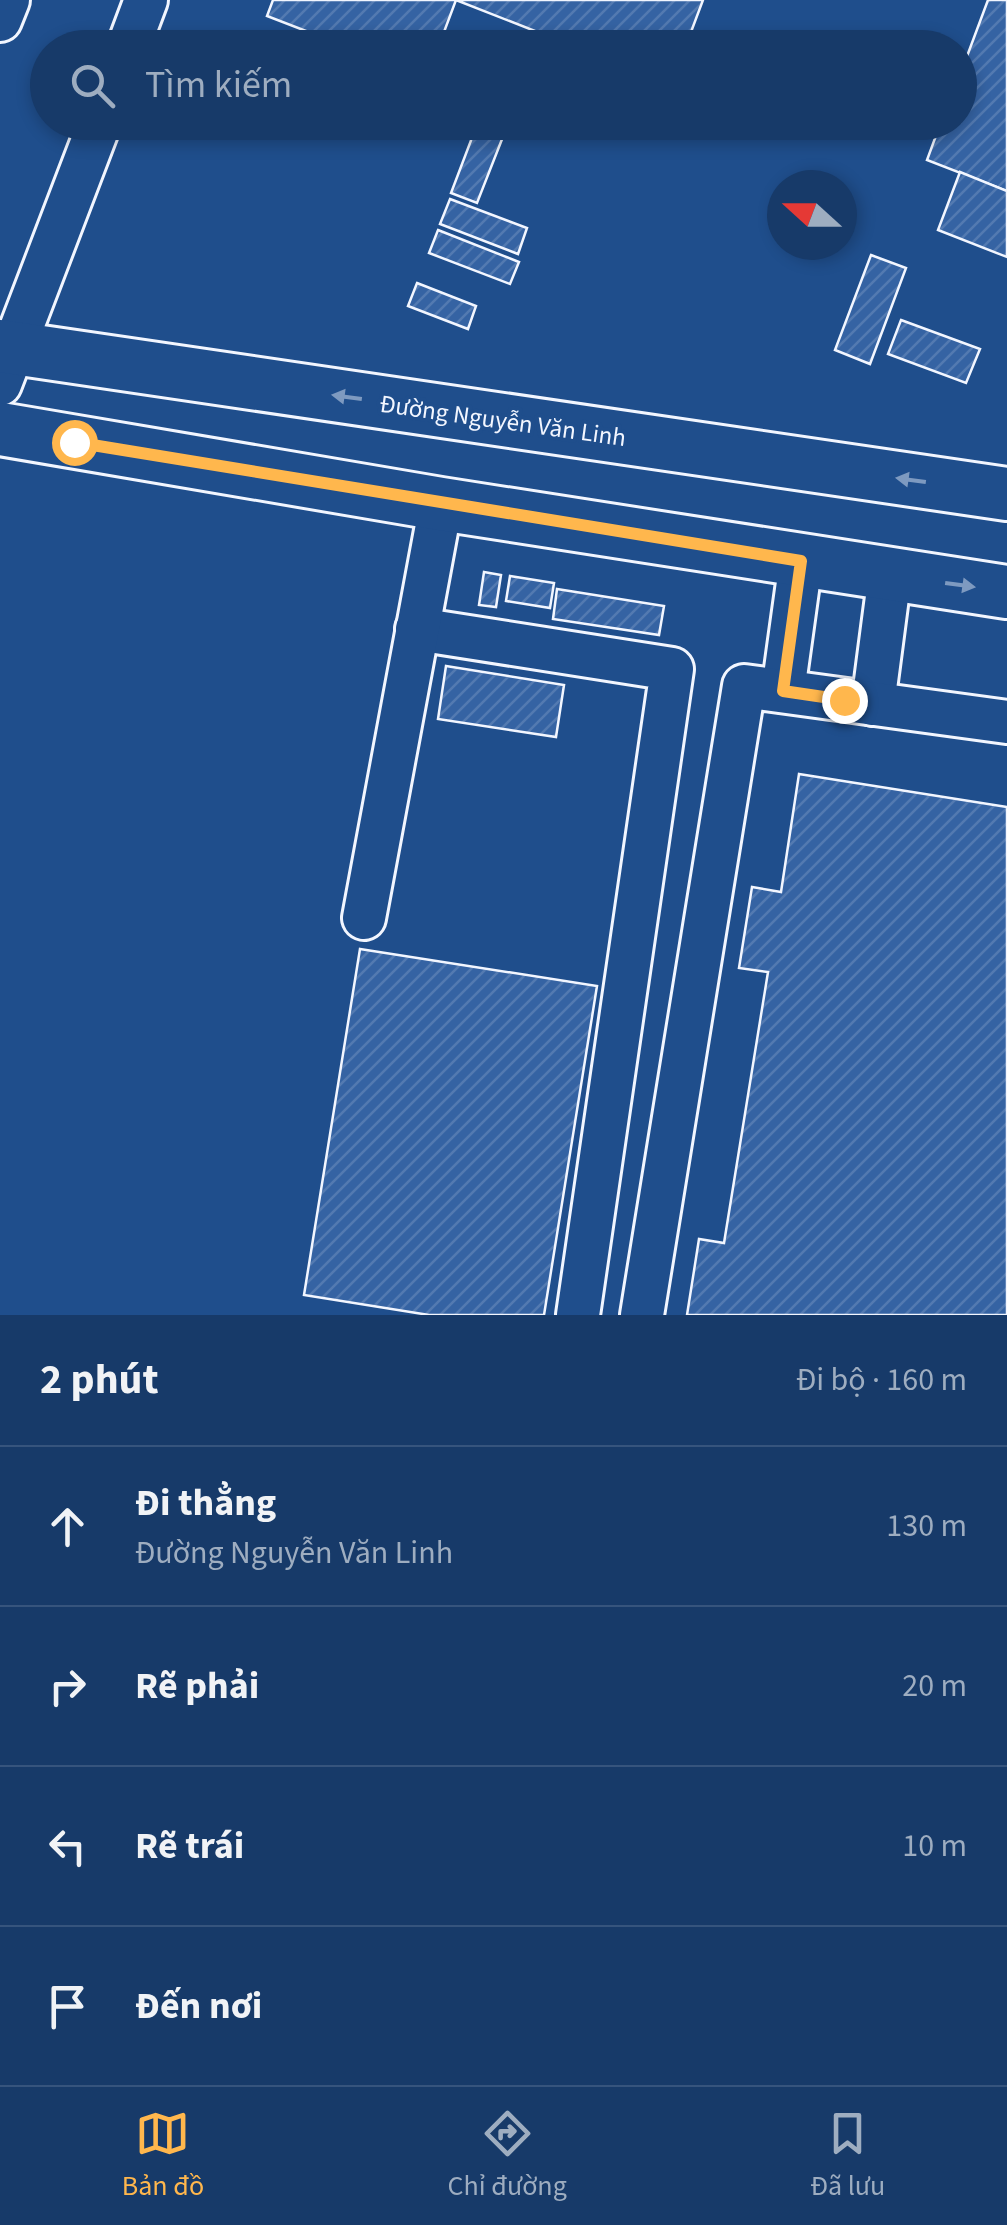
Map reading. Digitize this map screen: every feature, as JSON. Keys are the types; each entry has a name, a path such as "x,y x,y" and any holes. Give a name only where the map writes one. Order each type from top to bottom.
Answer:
{"main road":[{"name":"Đường Nguyễn Văn Linh","path":"5,360 1007,494"},
{"path":"0,429 441,504 1007,592"}],"street":[{"path":"0,20 8,0"},
{"path":"135,30 146,0"},
{"path":"5,360 93,140"},
{"path":"364,918 441,504"},
{"path":"783,691 801,561"},
{"path":"874,704 890,574"},
{"path":"417,629 672,669 578,1315"},
{"path":"642,1315 744,686 1007,722"}],"building":[{"path":"273,0 456,0 445,30 303,30 267,16"},
{"path":"456,0 703,0 692,30 532,30"},
{"path":"988,0 1007,0 1007,191 927,160 934,140 977,140 977,30"},
{"path":"471,140 502,140 477,203 451,193"},
{"path":"960,172 1007,191 1007,257 938,230"},
{"path":"450,199 527,228 518,254 440,224"},
{"path":"438,230 519,262 510,284 429,253"},
{"path":"871,255 906,268 870,364 835,350"},
{"path":"417,283 476,306 468,329 408,306"},
{"path":"901,320 980,349 966,383 888,354"},
{"path":"484,572 501,575 496,607 479,605"},
{"path":"510,576 554,583 550,608 506,601"},
{"path":"557,589 664,606 659,635 553,619"},
{"path":"446,666 564,685 556,737 438,719"},
{"path":"799,774 1007,807 1007,1315 687,1315 699,1239 724,1243 768,972 739,968 752,887 781,892"},
{"path":"360,949 597,986 544,1315 429,1315 304,1295"}],"route":[{"path":"74,442 801,561 783,691 844,700"}]}
